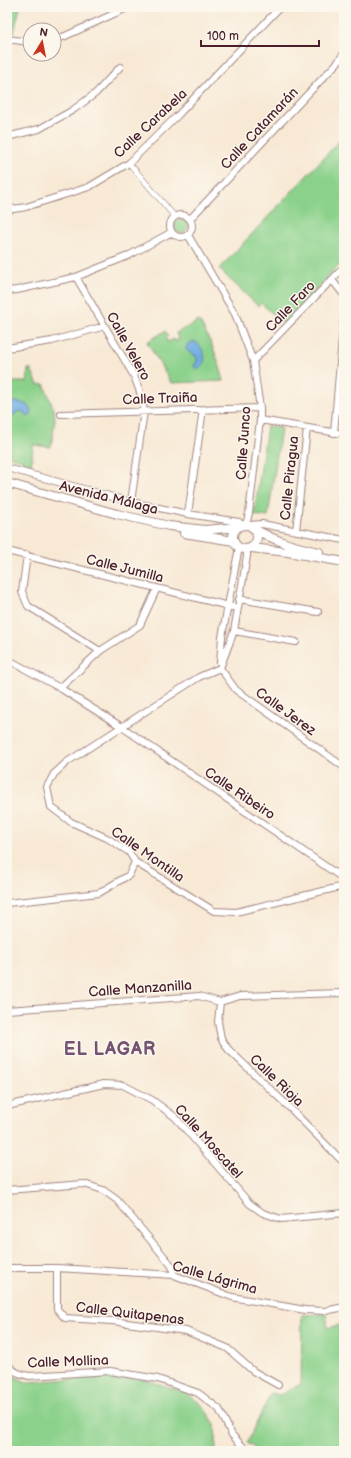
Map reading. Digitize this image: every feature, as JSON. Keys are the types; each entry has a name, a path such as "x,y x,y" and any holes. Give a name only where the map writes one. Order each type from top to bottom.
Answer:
{"street":[{"path":"62,37 129,7"},
{"name":"Calle Carabela","path":"7,210 26,207 89,187 129,163 178,115 280,7"},
{"path":"340,7 344,8"},
{"path":"7,39 22,41"},
{"name":"Calle Catamarán","path":"190,219 338,62 344,52"},
{"path":"7,137 39,129 73,110 96,93 120,67"},
{"path":"129,163 175,217"},
{"path":"181,215 190,219 192,226 188,235 178,236 172,232 170,226 175,217 181,215"},
{"path":"7,291 76,277 128,256 172,232"},
{"name":"Calle Junco","path":"188,235 235,314 253,361 260,408 260,420 246,527"},
{"name":"Calle Faro","path":"253,361 344,267"},
{"name":"Calle Velero","path":"76,277 134,376 140,392 144,411 131,502"},
{"path":"332,280 344,295"},
{"path":"334,433 344,315"},
{"path":"7,348 52,341 105,326"},
{"name":"Calle Traiña","path":"61,414 260,408"},
{"path":"188,514 203,409"},
{"path":"260,420 344,434"},
{"name":"Calle Piragua","path":"296,531 306,428"},
{"path":"7,468 131,502 188,514 239,522 258,538 254,545 243,546"},
{"name":"Avenida Málaga","path":"7,483 117,514 169,526 205,530 246,527"},
{"name":"Avenida Málaga","path":"7,488 98,514 197,536 243,546 344,562"},
{"path":"220,668 234,631 247,556 243,546 234,533 246,527 262,524 344,540"},
{"path":"246,527 276,541 296,548 344,557"},
{"path":"220,668 222,638 227,606 243,546"},
{"name":"Calle Jumilla","path":"7,550 237,608"},
{"path":"27,556 22,592 28,606 100,651"},
{"path":"60,688 100,651 140,625 157,588"},
{"path":"239,599 318,612"},
{"path":"234,631 296,642"},
{"name":"Calle Ribeiro","path":"7,659 60,688 122,726 344,879"},
{"name":"Calle Montilla","path":"220,668 199,677 68,762 54,774 47,787 51,807 71,822 107,838 129,852 135,862 214,911 236,912 344,886"},
{"name":"Calle Jerez","path":"220,668 236,690 344,767"},
{"path":"7,903 99,893 129,875 135,862"},
{"path":"220,1002 240,996 344,993"},
{"name":"Calle Manzanilla","path":"7,1010 199,996 220,1002"},
{"name":"Calle Rioja","path":"220,1002 218,1022 221,1038 228,1049 290,1108 344,1163"},
{"name":"Calle Moscatel","path":"7,1106 104,1084 123,1085 152,1100 175,1117 250,1204 263,1213 281,1218 344,1213"},
{"path":"7,1190 84,1184 102,1190 118,1200 130,1214 172,1266 174,1275"},
{"name":"Calle Lágrima","path":"7,1268 57,1268 174,1275 232,1297 305,1310 324,1311 344,1307"},
{"name":"Calle Quitapenas","path":"57,1268 57,1309 65,1318 112,1321 186,1331 227,1348 253,1371 278,1385"},
{"name":"Calle Mollina","path":"7,1363 19,1374 29,1376 110,1371 158,1378 198,1393 219,1409 232,1435 247,1451"}],"green space":[{"path":"7,7 20,7 14,32 7,44"},
{"path":"344,136 344,260 284,324 261,303 258,306 219,269"},
{"path":"181,219 186,221 188,226 186,231 181,233 176,231 174,226 176,221"},
{"path":"199,321 214,350 224,381 171,383 147,342 165,331 168,336 166,338 168,342 174,339 176,341 179,340 176,333"},
{"path":"28,369 31,369 38,385 44,384 54,410 55,420 51,447 33,445 31,468 22,466 23,460 10,457 10,432 7,432 7,382 27,382"},
{"path":"267,426 281,428 268,517 254,515"},
{"path":"326,1314 328,1328 344,1324 344,1451 255,1451 253,1446 247,1443 271,1393 280,1395 301,1384 302,1315"},
{"path":"7,1372 26,1382 108,1377 143,1379 185,1392 202,1405 215,1424 216,1451 7,1451"}],"water":[{"path":"193,341 203,350 205,359 202,366 198,369 194,366 197,361 197,357 186,350 187,345"},
{"path":"13,402 26,404 30,408 31,415 27,417 24,412 19,411 12,416 8,416 7,404"}],"district":[{"name":"EL LAGAR","path":"110,1049"}]}
